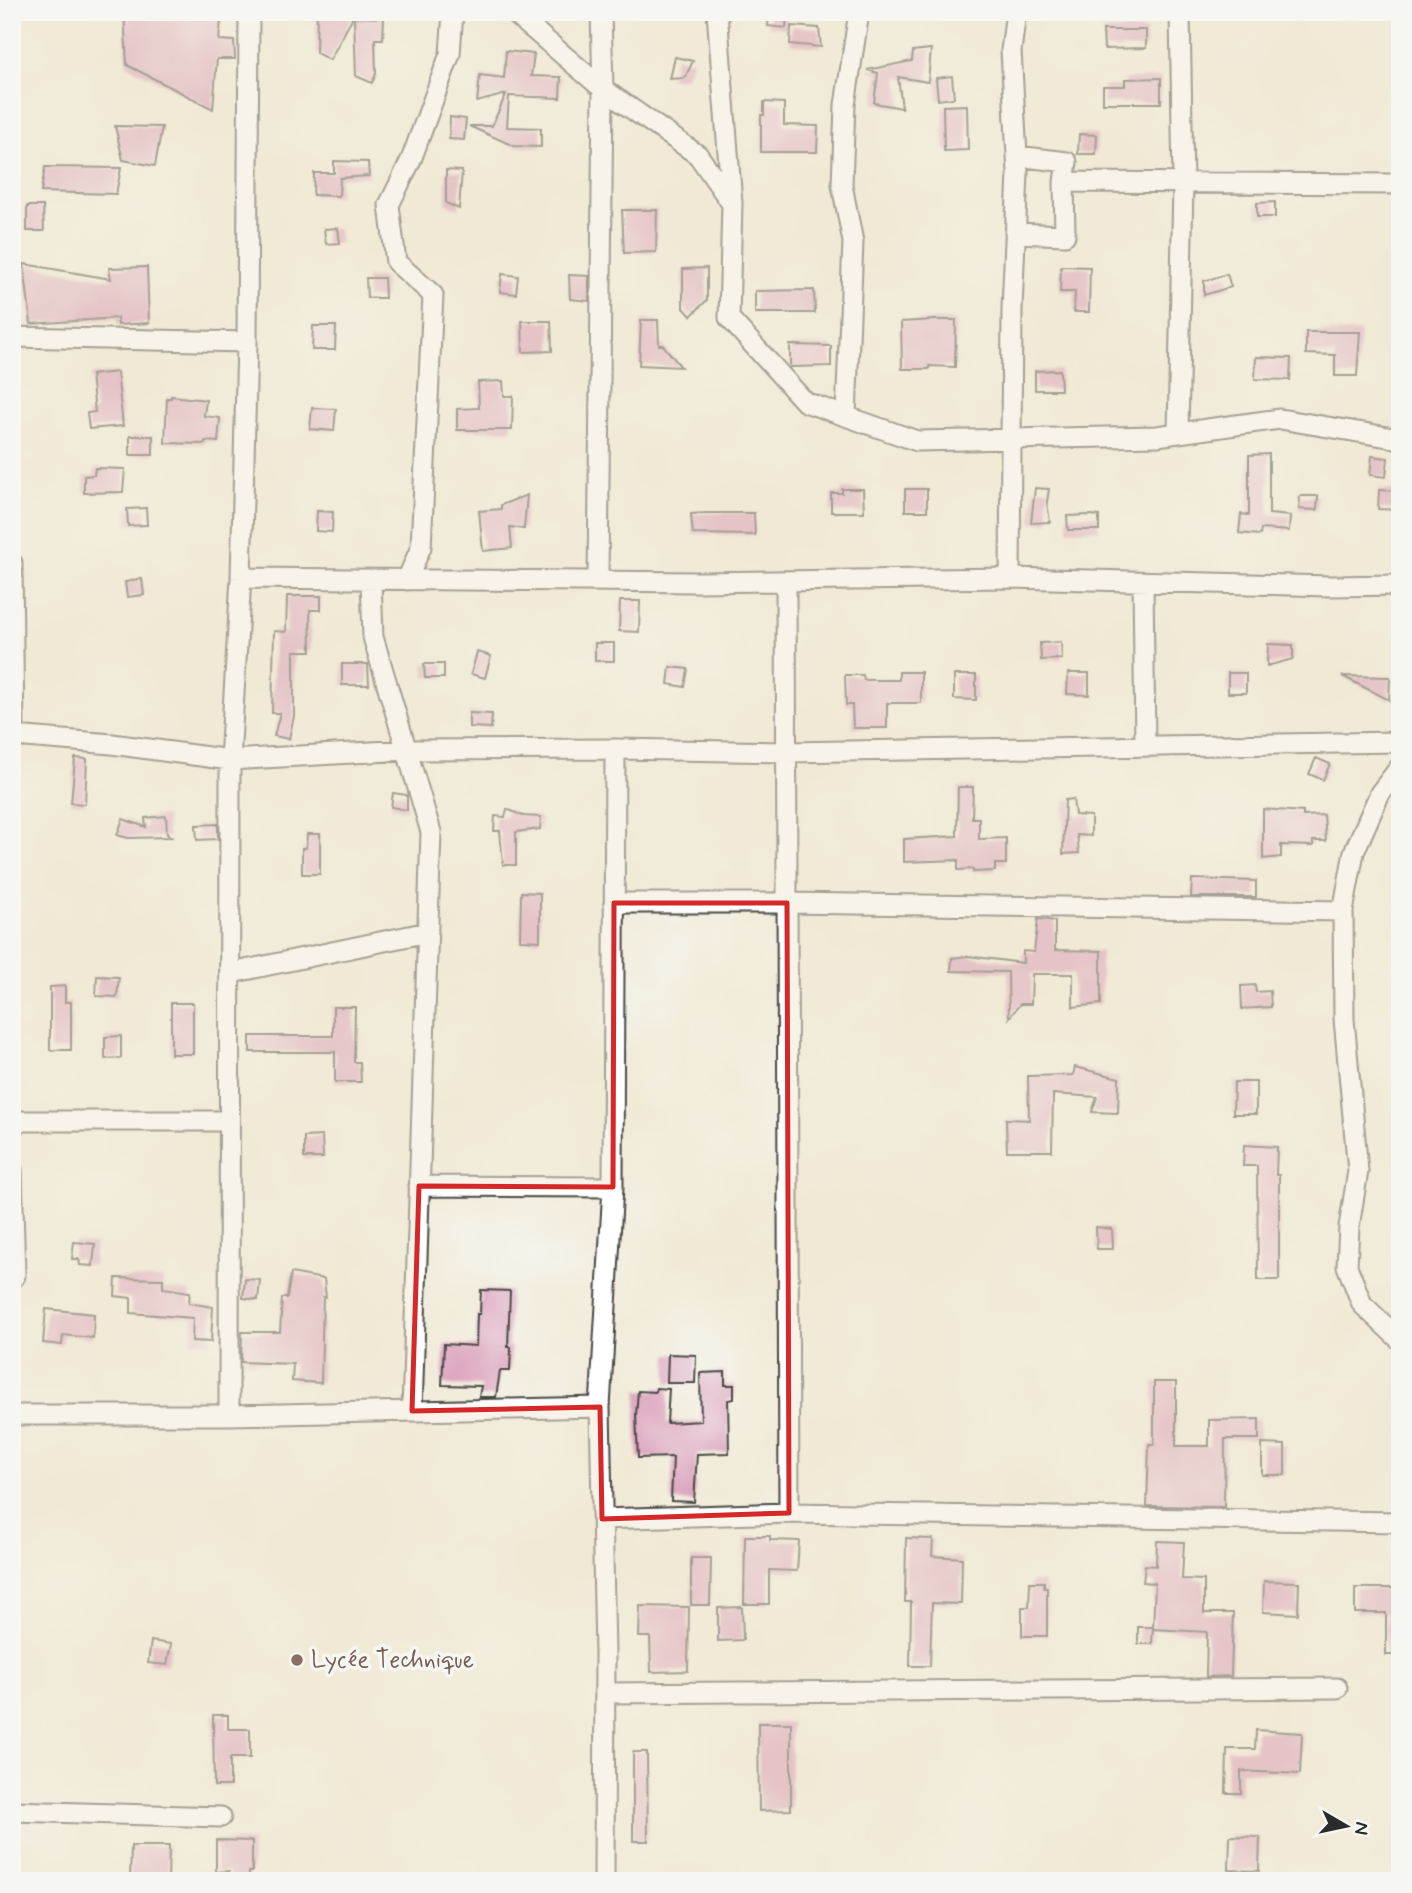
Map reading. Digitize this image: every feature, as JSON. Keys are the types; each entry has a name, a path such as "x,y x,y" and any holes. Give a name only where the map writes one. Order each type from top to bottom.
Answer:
{"street":[{"path":"229,1415 230,760 241,578 247,342 249,12"},
{"path":"407,580 421,547 433,295 396,262 389,205 411,160 450,54 453,12"},
{"path":"513,12 603,89 698,155 732,204"},
{"path":"598,581 603,89 601,12"},
{"path":"716,12 732,204 729,318 805,402 917,441 1157,436 1280,419 1400,439"},
{"path":"846,416 853,242 842,185 845,105 859,12"},
{"path":"1010,578 1010,439 1017,156 1011,51 1016,12"},
{"path":"1178,433 1183,183 1180,12"},
{"path":"1015,233 1065,234 1064,182 1067,162 1017,156"},
{"path":"1064,182 1400,184"},
{"path":"12,337 247,342"},
{"path":"12,563 13,738 112,744 230,760 407,750 787,752 1400,742"},
{"path":"241,578 598,581 1010,578 1331,586 1400,585"},
{"path":"371,580 373,636 431,832 412,1411"},
{"path":"786,581 789,1513"},
{"path":"1143,582 1145,746"},
{"path":"604,1881 605,1693 600,1407 613,1186 614,749"},
{"path":"1400,766 1380,793 1354,852 1343,911 1344,1019 1358,1171 1349,1227 1347,1265 1362,1304 1400,1340"},
{"path":"614,903 1343,911"},
{"path":"231,973 428,932"},
{"path":"12,1121 228,1121"},
{"path":"12,1170 15,1276"},
{"path":"419,1186 613,1186"},
{"path":"12,1415 229,1415 600,1407"},
{"path":"602,1519 789,1513 1400,1522"},
{"path":"605,1693 1336,1688"},
{"path":"12,1811 222,1817"}],"highlighted area":[{"path":"614,903 787,903 789,1513 602,1519 600,1407 412,1411 419,1186 613,1187"}],"building":[{"path":"124,12 222,12 219,40 234,41 235,59 217,59 213,109 127,65"},
{"path":"317,12 355,13 330,60 316,53"},
{"path":"769,12 787,12 786,28 768,26"},
{"path":"354,17 384,18 383,39 375,39 376,74 372,83 356,76"},
{"path":"791,26 819,28 821,47 790,44"},
{"path":"1103,30 1146,30 1146,48 1104,49"},
{"path":"931,49 928,82 898,77 902,108 874,103 878,73 867,70 912,61 913,51"},
{"path":"506,51 534,54 531,76 561,77 560,98 509,96 507,127 541,128 541,147 514,146 469,126 492,126 506,94 477,102 480,75 504,78"},
{"path":"675,57 693,61 685,78 670,79"},
{"path":"952,76 954,98 938,100 936,78"},
{"path":"1161,78 1161,103 1103,103 1103,86 1125,86 1125,79"},
{"path":"764,102 784,103 784,125 818,126 817,152 761,152 761,115 764,115"},
{"path":"967,105 968,150 944,151 943,106"},
{"path":"450,117 466,119 464,140 449,139"},
{"path":"115,126 162,127 155,166 123,160"},
{"path":"1079,134 1097,135 1096,154 1078,154"},
{"path":"334,161 368,162 369,176 340,178 339,196 313,195 314,173 334,173"},
{"path":"45,167 121,168 116,194 41,192"},
{"path":"446,170 462,171 459,209 446,203"},
{"path":"1275,202 1275,217 1257,217 1257,203"},
{"path":"27,206 43,206 44,231 27,231"},
{"path":"622,210 657,210 656,252 624,253"},
{"path":"338,228 340,243 326,244 324,229"},
{"path":"24,264 111,279 109,268 147,267 149,323 118,325 117,318 31,324"},
{"path":"1061,266 1090,267 1089,312 1074,312 1075,292 1060,292"},
{"path":"707,268 707,300 691,316 683,307 683,269"},
{"path":"502,274 518,276 516,294 500,292"},
{"path":"1227,274 1231,287 1204,295 1204,281"},
{"path":"569,275 589,276 589,301 570,299"},
{"path":"366,278 384,278 385,298 367,298"},
{"path":"814,290 815,313 755,313 755,291"},
{"path":"641,320 658,320 659,345 663,345 681,367 639,365"},
{"path":"956,320 955,367 902,369 901,322"},
{"path":"522,321 551,321 552,351 523,352"},
{"path":"313,326 336,326 335,350 312,350"},
{"path":"1306,332 1360,332 1357,376 1335,376 1335,355 1306,354"},
{"path":"790,345 831,346 831,366 790,367"},
{"path":"1256,357 1291,358 1290,380 1255,379"},
{"path":"1060,370 1061,390 1035,390 1035,371"},
{"path":"117,372 123,426 89,429 87,413 95,412 91,375"},
{"path":"503,381 504,396 513,396 512,430 457,430 457,409 479,408 478,382"},
{"path":"171,396 206,400 204,416 220,418 218,442 165,443 167,398"},
{"path":"312,408 336,409 334,431 310,429"},
{"path":"130,436 153,436 153,455 130,455"},
{"path":"1269,454 1269,514 1290,516 1289,531 1261,529 1260,535 1239,533 1241,514 1249,515 1249,455"},
{"path":"1372,456 1388,458 1386,477 1370,475"},
{"path":"95,468 125,469 123,492 84,493 84,476 94,475"},
{"path":"1035,488 1049,489 1047,502 1050,522 1031,523"},
{"path":"842,489 863,489 864,512 831,512 831,493 842,493"},
{"path":"905,489 927,489 927,511 905,511"},
{"path":"1379,490 1400,491 1400,510 1378,509"},
{"path":"527,495 524,529 510,527 512,548 483,551 479,511 501,509 501,505"},
{"path":"1300,496 1318,496 1317,510 1299,509"},
{"path":"146,508 147,525 128,526 127,509"},
{"path":"317,511 333,512 332,532 316,531"},
{"path":"754,513 755,535 693,534 691,514"},
{"path":"1067,516 1099,516 1099,530 1068,530"},
{"path":"142,579 144,595 127,597 125,582"},
{"path":"287,596 321,596 321,610 310,610 311,651 294,651 294,716 289,739 274,736 280,713 272,713 274,631 286,632"},
{"path":"620,601 640,601 639,632 619,631"},
{"path":"1061,642 1062,659 1041,660 1040,643"},
{"path":"595,643 614,643 614,661 595,661"},
{"path":"1268,644 1293,645 1293,659 1267,666"},
{"path":"477,652 491,656 485,678 471,674"},
{"path":"342,664 368,664 369,685 342,685"},
{"path":"424,664 444,664 444,678 425,678"},
{"path":"670,667 688,669 685,687 668,684"},
{"path":"899,672 921,672 921,703 887,703 887,728 853,728 852,705 846,705 845,675 863,675 864,680 899,680"},
{"path":"1068,673 1089,673 1089,695 1067,694"},
{"path":"1228,673 1246,673 1246,693 1228,693"},
{"path":"954,675 976,675 976,700 954,699"},
{"path":"1342,676 1390,677 1389,700"},
{"path":"469,713 492,714 491,728 469,727"},
{"path":"75,758 87,759 85,804 71,803"},
{"path":"1316,758 1330,764 1323,780 1309,774"},
{"path":"958,787 973,787 972,818 979,818 979,839 1006,838 1006,864 995,864 995,871 973,872 973,869 958,870 958,860 904,862 904,839 957,836"},
{"path":"393,793 407,795 407,810 391,807"},
{"path":"1073,799 1075,815 1091,816 1091,836 1077,835 1079,853 1063,854 1065,800"},
{"path":"507,809 523,816 541,817 540,829 516,832 516,865 503,865 500,831 494,831 495,816 505,817"},
{"path":"1263,809 1303,812 1303,816 1324,815 1326,841 1313,841 1313,846 1281,845 1281,857 1263,859"},
{"path":"166,816 167,834 171,837 128,838 117,835 123,819 146,827 145,818"},
{"path":"218,824 218,839 197,840 196,825"},
{"path":"307,834 320,834 320,874 302,874 302,848 306,848"},
{"path":"1192,879 1256,881 1256,897 1191,897"},
{"path":"521,892 540,893 540,941 520,940"},
{"path":"1038,919 1055,921 1055,950 1101,951 1101,1004 1073,1007 1073,974 1032,974 1031,1004 1020,1004 1009,1018 1008,972 951,971 952,958 968,956 1023,963 1023,951 1034,952"},
{"path":"97,976 119,977 117,997 96,996"},
{"path":"1255,985 1256,992 1270,991 1271,1007 1242,1009 1241,986"},
{"path":"65,986 65,1002 71,1002 71,1050 50,1050 50,987"},
{"path":"171,1003 193,1003 193,1054 171,1054"},
{"path":"333,1007 355,1007 354,1062 360,1062 361,1082 335,1082 335,1052 250,1052 250,1036 333,1036"},
{"path":"121,1036 121,1058 105,1059 105,1037"},
{"path":"1075,1067 1119,1078 1118,1113 1092,1112 1097,1097 1053,1094 1052,1151 1007,1151 1006,1119 1029,1120 1028,1076 1073,1075"},
{"path":"1234,1082 1256,1082 1256,1114 1233,1114"},
{"path":"322,1136 323,1158 304,1158 304,1137"},
{"path":"1244,1145 1277,1147 1279,1280 1258,1280 1257,1166 1243,1166"},
{"path":"1096,1227 1112,1229 1113,1249 1097,1249"},
{"path":"74,1242 95,1244 93,1266 80,1265 79,1259 72,1259"},
{"path":"291,1273 324,1279 326,1298 323,1297 321,1383 292,1381 293,1364 241,1362 242,1332 280,1332 282,1298 287,1298"},
{"path":"116,1278 163,1279 163,1288 190,1292 189,1303 213,1307 211,1342 192,1341 193,1318 131,1313 131,1298 115,1296"},
{"path":"245,1279 260,1280 258,1300 243,1298"},
{"path":"481,1290 510,1291 510,1371 500,1371 496,1397 479,1397 481,1386 442,1385 444,1344 476,1346"},
{"path":"46,1309 94,1314 93,1338 63,1335 62,1345 43,1343"},
{"path":"668,1354 696,1355 695,1383 667,1383"},
{"path":"725,1372 725,1385 734,1385 734,1399 728,1400 729,1453 697,1454 694,1502 671,1501 673,1457 638,1458 638,1391 669,1389 667,1423 701,1421 700,1373"},
{"path":"1154,1382 1176,1382 1176,1446 1209,1446 1209,1420 1259,1419 1259,1439 1225,1439 1224,1507 1147,1506 1149,1444 1154,1444"},
{"path":"1262,1444 1285,1445 1285,1475 1262,1475"},
{"path":"745,1536 770,1536 770,1540 799,1541 797,1571 769,1570 769,1604 744,1604"},
{"path":"906,1538 933,1539 932,1556 962,1558 961,1604 932,1603 930,1666 910,1666 911,1602 905,1602"},
{"path":"1157,1541 1184,1542 1182,1579 1204,1580 1204,1613 1233,1613 1231,1676 1206,1677 1207,1632 1153,1629 1155,1583 1143,1582 1145,1565 1156,1566"},
{"path":"691,1558 711,1558 710,1605 691,1605"},
{"path":"1264,1581 1299,1582 1298,1614 1263,1612"},
{"path":"1030,1582 1044,1582 1044,1588 1047,1588 1047,1636 1022,1636 1022,1607 1029,1607"},
{"path":"1355,1588 1400,1588 1400,1655 1386,1655 1386,1613 1355,1613"},
{"path":"640,1606 689,1607 688,1671 651,1672 650,1637 639,1637"},
{"path":"742,1607 743,1640 718,1641 718,1608"},
{"path":"1138,1627 1153,1627 1152,1644 1138,1644"},
{"path":"151,1641 171,1644 167,1665 148,1663"},
{"path":"213,1715 228,1715 228,1729 250,1729 250,1758 230,1758 230,1786 214,1786"},
{"path":"758,1723 791,1723 791,1810 759,1811"},
{"path":"1256,1730 1302,1733 1300,1774 1241,1771 1241,1793 1226,1793 1227,1749 1255,1749"},
{"path":"633,1752 647,1752 648,1841 633,1841"},
{"path":"1230,1836 1260,1837 1259,1871 1229,1870"},
{"path":"216,1840 252,1841 252,1872 249,1872 249,1881 228,1881 229,1871 216,1872"},
{"path":"131,1846 169,1846 168,1881 130,1881"}],"place":[{"name":"Lycée Technique","path":"297,1660"}]}
